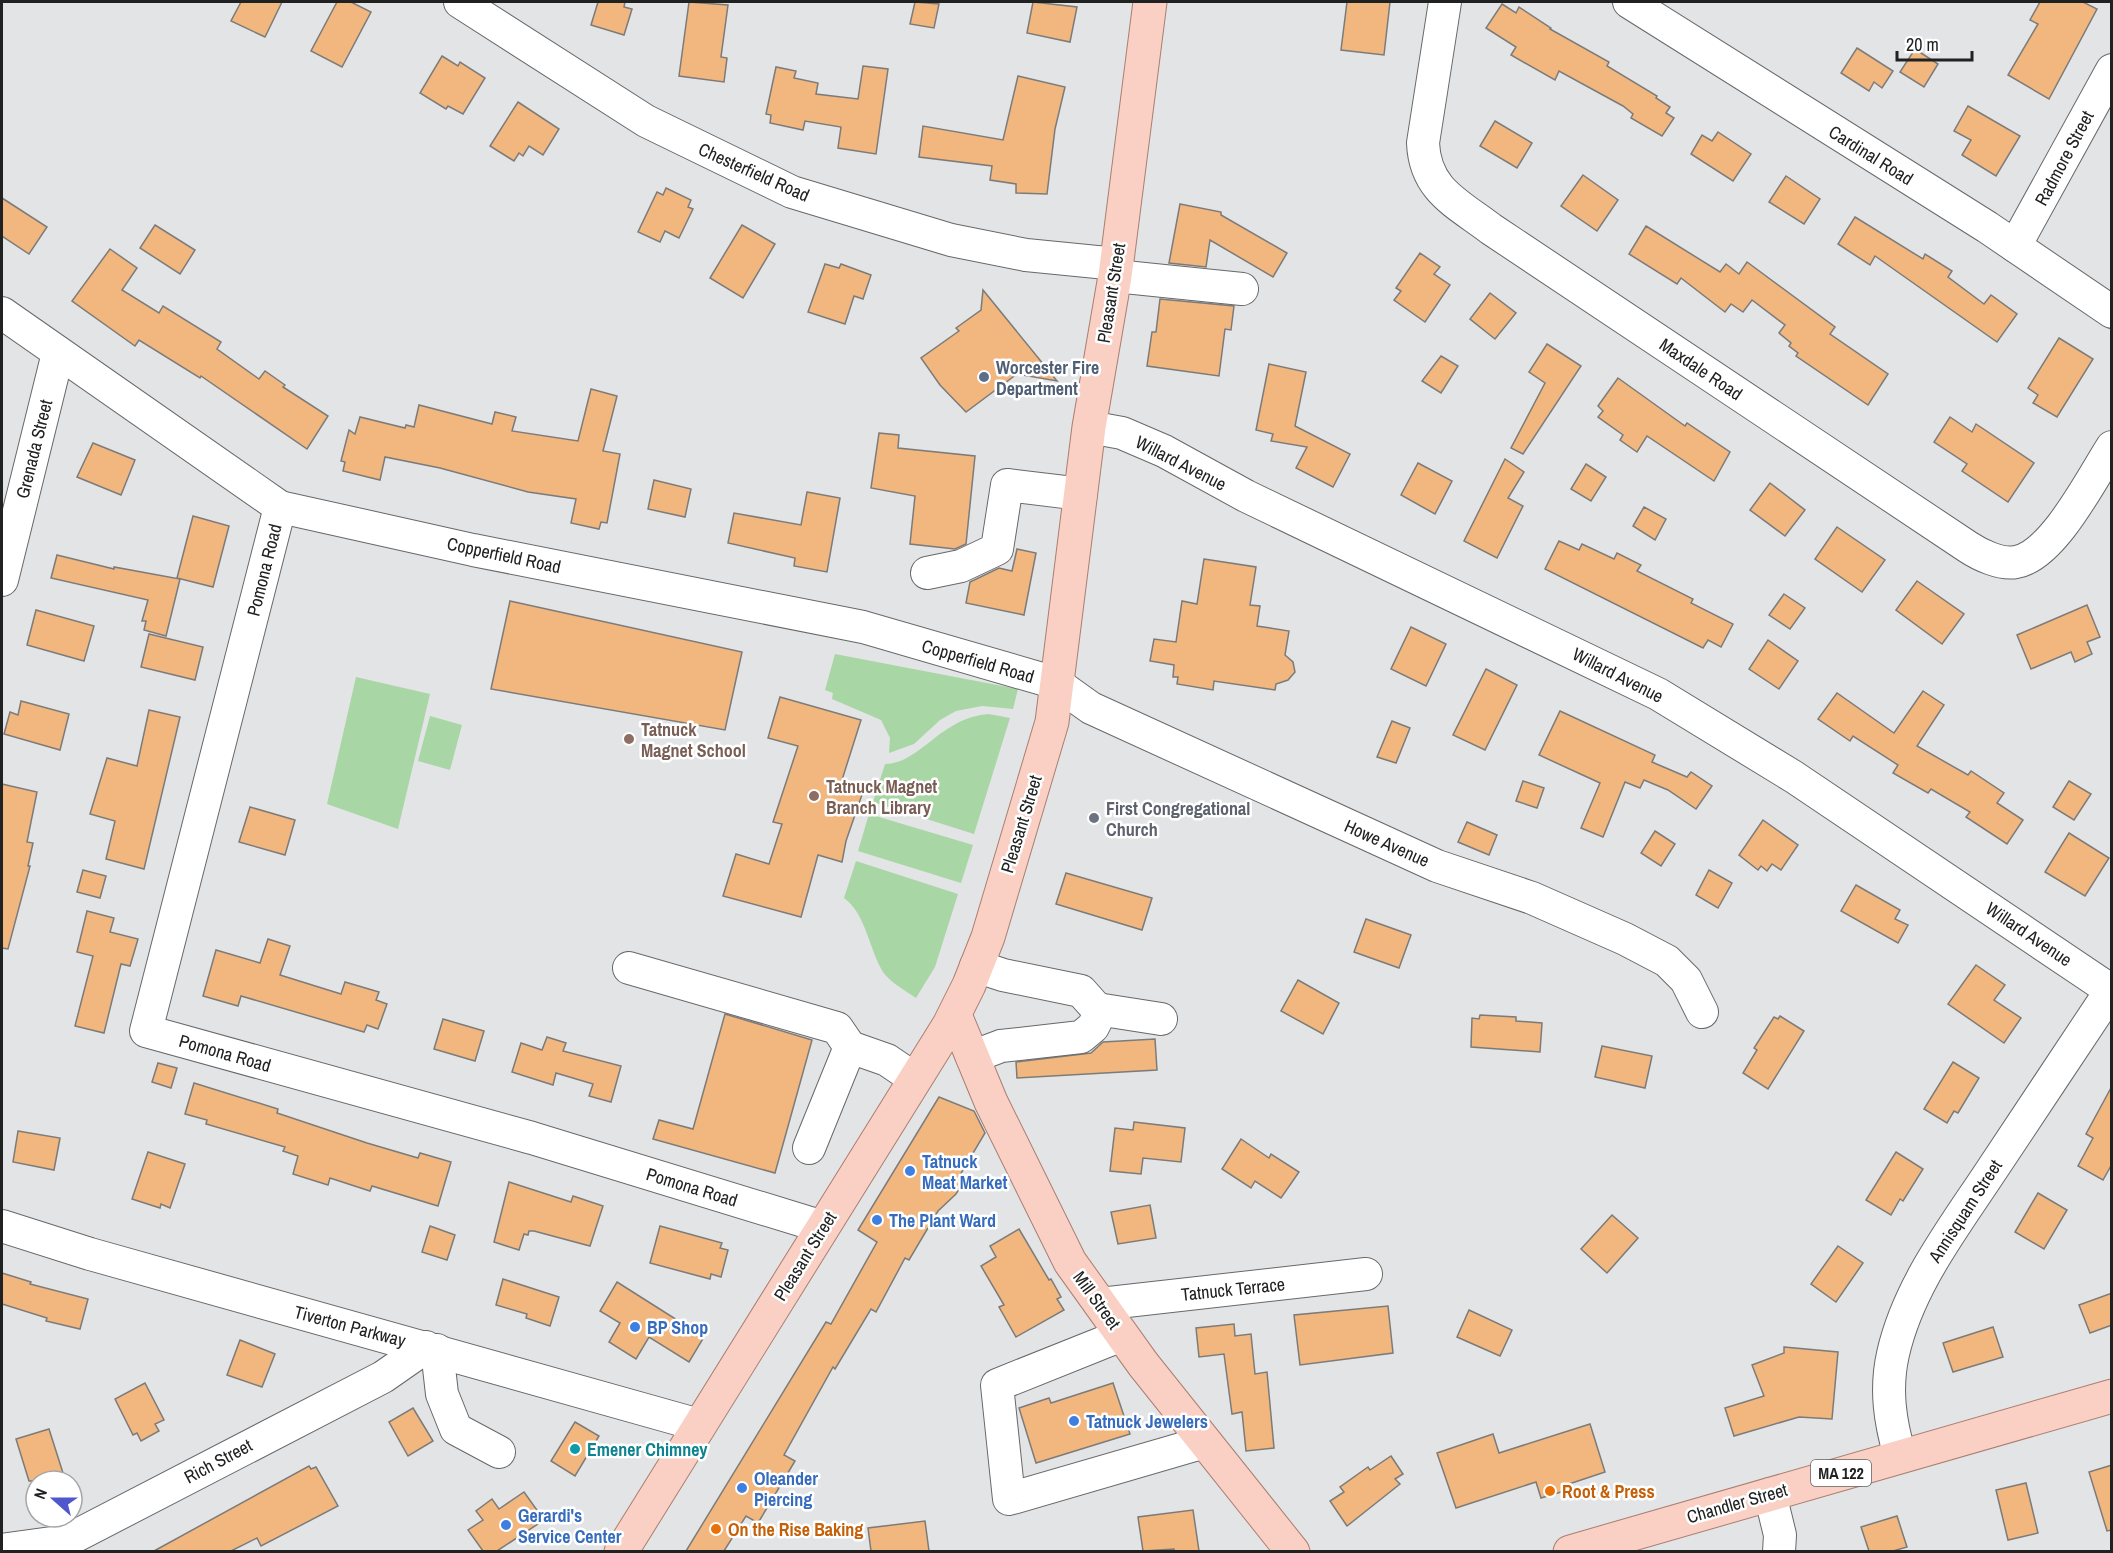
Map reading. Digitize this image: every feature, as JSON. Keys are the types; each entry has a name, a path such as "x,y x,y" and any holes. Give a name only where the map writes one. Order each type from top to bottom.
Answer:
{"main road":[{"name":"Pleasant Street","path":"621,1551 955,1015 976,966 1047,741 1089,428 1116,270 1150,2"},
{"name":"Mill Street","path":"955,1015 991,1102 1070,1262 1122,1335 1293,1551"},
{"name":"Chandler Street","path":"1570,1551 1639,1542 1770,1494 2112,1396"}],"street":[{"name":"Chesterfield Road","path":"460,2 646,121 792,192 951,240 1026,255 1242,289"},
{"name":"Maxdale Road","path":"1444,2 1423,143 1424,165 1438,189 1491,229 1968,547 1986,556 2013,563 2028,558 2042,547 2058,530 2109,456"},
{"name":"Cardinal Road","path":"1629,2 2015,246 2112,312"},
{"name":"Radmore Street","path":"2015,246 2112,70"},
{"name":"Copperfield Road","path":"2,313 280,507 474,550 863,627 1056,683"},
{"name":"Grenada Street","path":"2,580 58,353"},
{"name":"Willard Avenue","path":"1089,428 1122,433 1164,451 1246,496 1658,694 1794,777 2111,990"},
{"path":"927,573 961,566 997,549 1007,485 1081,494"},
{"name":"Pomona Road","path":"280,507 146,1030 532,1138 822,1227"},
{"name":"Howe Avenue","path":"1056,683 1091,708 1341,823 1437,866 1532,898 1625,939 1667,961 1686,980 1702,1012"},
{"path":"976,966 1003,975 1081,991 1097,1008 1161,1019"},
{"path":"629,968 837,1029 850,1047 887,1060 915,1079"},
{"name":"Annisquam Street","path":"1900,1456 1889,1410 1888,1382 1893,1353 1913,1298 1940,1248 2111,990"},
{"path":"972,1057 1001,1046 1081,1037 1093,1028 1097,1019 1097,1008"},
{"path":"809,1148 850,1047"},
{"name":"Tiverton Parkway","path":"2,1226 90,1254 699,1425"},
{"name":"Tatnuck Terrace","path":"1100,1304 1366,1274"},
{"path":"1122,1335 997,1385 1009,1499 1205,1442"},
{"path":"431,1349 442,1394 456,1429 499,1452"},
{"name":"Rich Street","path":"2,1551 66,1541 383,1377 431,1349"},
{"path":"1770,1494 1780,1535 1779,1551"}],"green space":[{"path":"835,654 1018,689 1013,709 982,706 956,711 940,720 914,744 889,753 890,738 881,720 832,699 833,693 825,690"},
{"path":"356,677 430,694 398,829 327,804"},
{"path":"989,714 1010,718 974,834 873,802 885,764 909,757 957,723"},
{"path":"430,716 462,725 450,770 418,761"},
{"path":"869,814 973,845 961,883 858,851"},
{"path":"856,861 958,894 935,967 916,998 894,983 883,972 862,922 844,898"}],"building":[{"path":"241,2 282,2 265,37 231,21"},
{"path":"337,2 351,2 371,12 342,67 311,51"},
{"path":"598,2 625,2 624,7 632,9 624,35 591,25"},
{"path":"689,2 728,5 721,57 727,58 724,82 679,76"},
{"path":"915,2 939,4 934,28 910,24"},
{"path":"1033,2 1077,7 1070,42 1027,33"},
{"path":"1347,2 1390,2 1384,55 1341,50"},
{"path":"2040,2 2083,2 2097,9 2049,99 2008,75 2038,24 2030,20"},
{"path":"1502,4 1516,13 1519,7 1550,29 1609,62 1607,66 1657,96 1656,98 1670,107 1666,113 1674,118 1662,136 1631,118 1633,114 1623,106 1559,71 1555,80 1511,55 1516,47 1486,28"},
{"path":"1857,48 1893,71 1882,88 1874,82 1869,91 1841,73"},
{"path":"1915,49 1938,64 1924,87 1900,72"},
{"path":"442,56 458,66 460,62 485,78 463,114 448,106 446,109 420,93"},
{"path":"863,66 888,69 876,154 838,148 841,127 805,121 803,130 770,123 771,115 766,114 776,67 796,71 794,78 818,83 816,94 858,99"},
{"path":"1018,76 1065,87 1055,129 1047,194 1016,193 1016,184 990,180 992,166 919,157 923,126 1003,140"},
{"path":"518,102 559,129 543,155 529,146 523,156 519,153 514,161 490,146"},
{"path":"1968,106 2020,136 1996,176 1962,155 1971,140 1954,131"},
{"path":"1495,121 1532,143 1517,168 1480,146"},
{"path":"1718,132 1751,154 1733,181 1691,154 1702,135 1712,141"},
{"path":"1583,175 1618,200 1597,231 1561,206"},
{"path":"1786,176 1820,199 1804,224 1769,202"},
{"path":"666,188 691,200 688,207 693,209 679,238 665,231 660,242 638,232 657,192 663,195"},
{"path":"2,198 47,227 29,254 2,236"},
{"path":"1180,204 1221,212 1221,215 1287,253 1273,277 1210,240 1206,267 1169,263"},
{"path":"1855,217 1923,259 1925,254 1952,271 1948,277 1984,304 1991,295 2017,314 1997,342 1875,256 1870,265 1838,244"},
{"path":"155,225 195,250 180,274 140,248"},
{"path":"742,225 775,244 743,298 710,278"},
{"path":"1646,226 1720,272 1726,264 1739,274 1747,262 1835,327 1830,334 1888,374 1868,405 1796,356 1798,353 1789,346 1791,343 1779,333 1785,325 1752,300 1743,312 1731,304 1725,312 1681,278 1677,284 1629,254"},
{"path":"110,249 137,268 122,290 159,313 163,306 221,342 217,349 259,379 265,371 285,385 283,387 328,416 307,449 201,376 200,378 139,340 135,346 72,301"},
{"path":"1420,253 1440,267 1434,274 1450,285 1425,322 1394,300 1401,291 1396,288"},
{"path":"825,264 839,268 841,264 871,275 863,299 854,296 845,324 808,312"},
{"path":"983,290 1057,381 1017,374 966,412 940,385 921,358 959,331 956,328 981,310"},
{"path":"1490,293 1516,313 1495,339 1470,319"},
{"path":"1160,299 1234,306 1231,330 1225,329 1219,376 1147,366 1152,332 1156,332"},
{"path":"2059,338 2093,359 2057,417 2033,403 2038,395 2028,388"},
{"path":"1547,344 1581,366 1523,454 1511,448 1545,383 1529,372"},
{"path":"1441,356 1458,366 1441,393 1422,381"},
{"path":"1269,364 1306,372 1295,426 1350,454 1333,487 1296,468 1307,447 1271,441 1273,434 1256,430"},
{"path":"1618,378 1685,426 1687,423 1730,452 1714,481 1647,436 1637,452 1620,440 1623,435 1598,417 1603,411 1598,406"},
{"path":"591,389 617,396 603,451 620,454 607,523 601,522 599,529 571,523 576,499 528,492 440,468 385,457 380,480 343,471 345,462 341,461 349,430 355,434 360,417 405,428 406,425 414,427 419,405 492,424 495,412 516,417 512,431 578,441"},
{"path":"1950,417 1972,432 1976,424 2034,463 2008,502 1962,471 1967,464 1934,442"},
{"path":"879,433 899,435 898,448 975,456 966,544 955,549 910,544 915,496 871,488"},
{"path":"93,443 135,460 121,495 77,477"},
{"path":"1505,459 1524,472 1508,498 1523,506 1497,558 1464,541"},
{"path":"1418,463 1452,481 1435,514 1401,495"},
{"path":"1586,464 1606,477 1591,501 1571,489"},
{"path":"654,480 691,489 685,517 648,509"},
{"path":"1770,483 1805,510 1785,536 1750,510"},
{"path":"807,492 840,498 827,572 794,566 795,558 728,543 734,513 801,525"},
{"path":"1644,507 1666,519 1655,540 1633,526"},
{"path":"193,516 229,526 213,587 177,578"},
{"path":"1837,527 1885,560 1862,592 1815,559"},
{"path":"1559,541 1579,550 1582,544 1614,559 1617,553 1641,565 1637,571 1693,599 1691,603 1733,624 1721,647 1708,640 1703,648 1545,569"},
{"path":"1017,549 1036,553 1024,615 966,603 970,582 999,568 1012,571"},
{"path":"57,555 114,569 114,567 180,579 166,636 144,630 146,621 142,621 148,600 51,578"},
{"path":"1204,559 1256,567 1250,605 1260,606 1257,626 1289,631 1285,655 1293,662 1295,672 1288,680 1276,684 1275,690 1214,681 1213,690 1177,684 1178,677 1173,677 1174,665 1150,661 1154,639 1176,642 1182,601 1197,604"},
{"path":"1917,581 1964,614 1942,644 1896,610"},
{"path":"1784,594 1805,608 1790,629 1769,615"},
{"path":"510,601 742,652 725,730 491,689"},
{"path":"2087,605 2100,637 2087,642 2092,654 2075,662 2071,652 2031,669 2017,635"},
{"path":"36,610 94,626 84,661 27,645"},
{"path":"1411,627 1446,644 1426,686 1391,669"},
{"path":"149,634 203,647 195,680 141,667"},
{"path":"1768,640 1798,661 1779,689 1749,669"},
{"path":"1486,669 1517,685 1485,750 1453,735"},
{"path":"1923,691 1944,705 1917,746 1968,775 1971,771 2004,793 1997,803 2023,820 2007,844 1966,817 1970,812 1931,789 1928,793 1893,773 1898,765 1853,736 1850,741 1818,719 1837,693 1894,733"},
{"path":"780,697 861,720 841,783 865,786 846,841 842,862 818,855 801,917 723,896 736,854 769,864 782,824 773,822 798,746 768,738"},
{"path":"21,701 69,714 60,750 4,734 10,712 18,715"},
{"path":"149,710 180,717 144,869 106,859 115,821 90,814 107,758 137,766"},
{"path":"1560,711 1655,755 1652,762 1687,777 1691,772 1712,786 1696,809 1668,790 1644,780 1640,788 1625,782 1603,837 1581,828 1600,783 1539,755"},
{"path":"1392,721 1410,728 1396,763 1377,757"},
{"path":"1523,781 1544,788 1537,808 1516,801"},
{"path":"2069,781 2091,794 2074,820 2053,807"},
{"path":"2,784 37,792 27,842 33,843 28,866 30,866 8,949 2,948"},
{"path":"250,807 295,820 285,855 239,842"},
{"path":"1763,820 1798,845 1781,870 1772,864 1767,871 1761,866 1758,870 1739,855"},
{"path":"1467,822 1497,835 1489,855 1458,842"},
{"path":"1655,831 1675,844 1661,866 1641,853"},
{"path":"2069,833 2109,858 2085,896 2045,872"},
{"path":"83,870 106,876 100,898 77,892"},
{"path":"1709,870 1732,883 1718,908 1696,895"},
{"path":"1066,873 1152,898 1142,930 1056,904"},
{"path":"1856,885 1900,910 1895,919 1908,925 1898,943 1841,911"},
{"path":"87,911 114,918 110,932 138,939 130,966 121,964 104,1033 75,1026 93,956 77,952"},
{"path":"1366,919 1411,935 1399,968 1354,952"},
{"path":"268,939 290,946 280,975 341,994 345,982 379,992 376,1000 387,1004 378,1029 367,1025 364,1032 241,996 238,1006 203,996 216,950 260,963"},
{"path":"1976,965 2005,985 1994,1000 2021,1018 2004,1043 1948,1004"},
{"path":"1298,980 1339,1003 1323,1034 1281,1011"},
{"path":"725,1014 812,1040 775,1173 653,1139 659,1120 693,1129"},
{"path":"1480,1015 1516,1017 1516,1021 1542,1023 1540,1052 1471,1047 1472,1018 1479,1019"},
{"path":"1780,1016 1804,1031 1768,1089 1743,1073 1757,1050 1754,1048 1774,1017 1778,1019"},
{"path":"443,1019 484,1031 475,1061 434,1049"},
{"path":"547,1037 566,1043 563,1051 621,1066 611,1102 589,1096 593,1084 556,1073 553,1085 512,1072 521,1043 542,1050"},
{"path":"1155,1039 1157,1070 1017,1078 1016,1062 1091,1053 1103,1042"},
{"path":"1602,1046 1652,1056 1645,1088 1595,1077"},
{"path":"1953,1062 1979,1078 1958,1113 1954,1111 1947,1123 1924,1109"},
{"path":"158,1063 177,1068 171,1088 152,1082"},
{"path":"194,1083 278,1109 277,1113 367,1143 418,1158 420,1153 451,1162 438,1206 372,1186 370,1191 330,1178 328,1185 293,1174 298,1156 283,1151 285,1147 206,1124 207,1120 185,1114"},
{"path":"2112,1086 2112,1164 2103,1180 2078,1166 2093,1138 2086,1134"},
{"path":"939,1097 974,1111 985,1133 960,1175 965,1179 956,1194 938,1211 909,1260 905,1258 876,1312 871,1309 835,1369 833,1367 784,1455 795,1461 758,1523 746,1516 724,1551 686,1551 826,1322 831,1324 877,1242 858,1230"},
{"path":"1134,1122 1185,1128 1181,1162 1143,1158 1141,1174 1110,1171 1115,1128 1133,1130"},
{"path":"18,1131 60,1138 54,1170 13,1162"},
{"path":"1241,1139 1269,1158 1271,1154 1299,1172 1281,1198 1255,1181 1251,1188 1222,1169"},
{"path":"148,1152 185,1164 170,1208 161,1204 160,1208 132,1199"},
{"path":"1896,1152 1923,1169 1903,1201 1900,1199 1891,1215 1866,1200"},
{"path":"509,1182 571,1202 573,1196 603,1206 590,1246 534,1231 529,1231 528,1235 524,1234 519,1250 494,1242"},
{"path":"2038,1193 2067,1210 2044,1249 2015,1232"},
{"path":"1150,1205 1156,1238 1118,1244 1111,1212"},
{"path":"1612,1215 1638,1238 1607,1273 1581,1249"},
{"path":"430,1226 455,1235 447,1260 422,1252"},
{"path":"660,1226 722,1243 720,1248 728,1250 721,1277 711,1274 710,1279 650,1263"},
{"path":"1019,1229 1061,1297 1057,1299 1064,1310 1016,1337 999,1307 1004,1305 981,1266 996,1257 990,1246"},
{"path":"1838,1246 1863,1263 1836,1302 1811,1284"},
{"path":"2,1273 31,1282 30,1284 88,1299 80,1329 46,1321 47,1318 2,1304"},
{"path":"503,1279 559,1297 550,1326 526,1318 527,1314 496,1305"},
{"path":"617,1282 704,1337 689,1362 649,1337 636,1359 609,1342 620,1323 600,1311"},
{"path":"2112,1293 2112,1325 2090,1333 2079,1305"},
{"path":"1388,1306 1393,1353 1300,1365 1294,1315"},
{"path":"1469,1310 1512,1330 1500,1356 1457,1337"},
{"path":"1234,1324 1235,1336 1251,1334 1255,1374 1267,1372 1274,1448 1246,1451 1242,1412 1232,1414 1224,1354 1199,1357 1196,1328"},
{"path":"1993,1327 2003,1357 1953,1372 1943,1343"},
{"path":"240,1340 275,1354 262,1387 227,1375"},
{"path":"1784,1347 1838,1352 1832,1419 1799,1417 1734,1436 1725,1408 1764,1396 1752,1365 1784,1353"},
{"path":"145,1383 164,1420 155,1424 159,1431 141,1441 137,1433 133,1435 115,1399"},
{"name":"Tatnuck Jewelers","path":"1113,1383 1130,1434 1036,1463 1019,1408 1049,1398 1051,1403"},
{"path":"413,1408 433,1441 408,1456 389,1422"},
{"name":"Emener Chimney","path":"575,1422 599,1436 575,1476 551,1461"},
{"path":"1590,1424 1605,1472 1569,1484 1571,1489 1541,1498 1536,1482 1456,1508 1437,1453 1493,1434 1499,1453"},
{"path":"49,1429 62,1469 25,1469 16,1439"},
{"path":"1391,1456 1403,1474 1395,1479 1400,1484 1347,1526 1330,1501 1344,1492 1340,1487 1368,1467 1370,1470"},
{"path":"2112,1465 2112,1530 2107,1531 2089,1472"},
{"path":"309,1466 311,1469 316,1467 338,1506 261,1546 257,1538 231,1551 154,1551"},
{"path":"2026,1483 2038,1533 2008,1540 1996,1490"},
{"name":"Gerardi's Service Center","path":"524,1492 544,1520 497,1551 483,1551 468,1530 483,1520 476,1511 492,1499 499,1509"},
{"path":"1193,1510 1199,1551 1174,1551 1174,1549 1143,1551 1138,1517"},
{"path":"1897,1516 1907,1547 1893,1551 1869,1551 1861,1527"},
{"path":"925,1521 929,1551 871,1551 868,1528"}],"place":[{"name":"Worcester Fire Department","path":"984,377"},
{"name":"Tatnuck Magnet School","path":"629,739"},
{"name":"Tatnuck Magnet Branch Library","path":"814,796"},
{"name":"First Congregational Church","path":"1094,818"},
{"name":"Tatnuck Meat Market","path":"910,1171"},
{"name":"The Plant Ward","path":"877,1220"},
{"name":"BP Shop","path":"635,1327"},
{"name":"Tatnuck Jewelers","path":"1074,1421"},
{"name":"Emener Chimney","path":"575,1449"},
{"name":"Oleander Piercing","path":"742,1488"},
{"name":"Root & Press","path":"1550,1491"},
{"name":"Gerardi's Service Center","path":"506,1525"},
{"name":"On the Rise Baking","path":"716,1529"}]}
